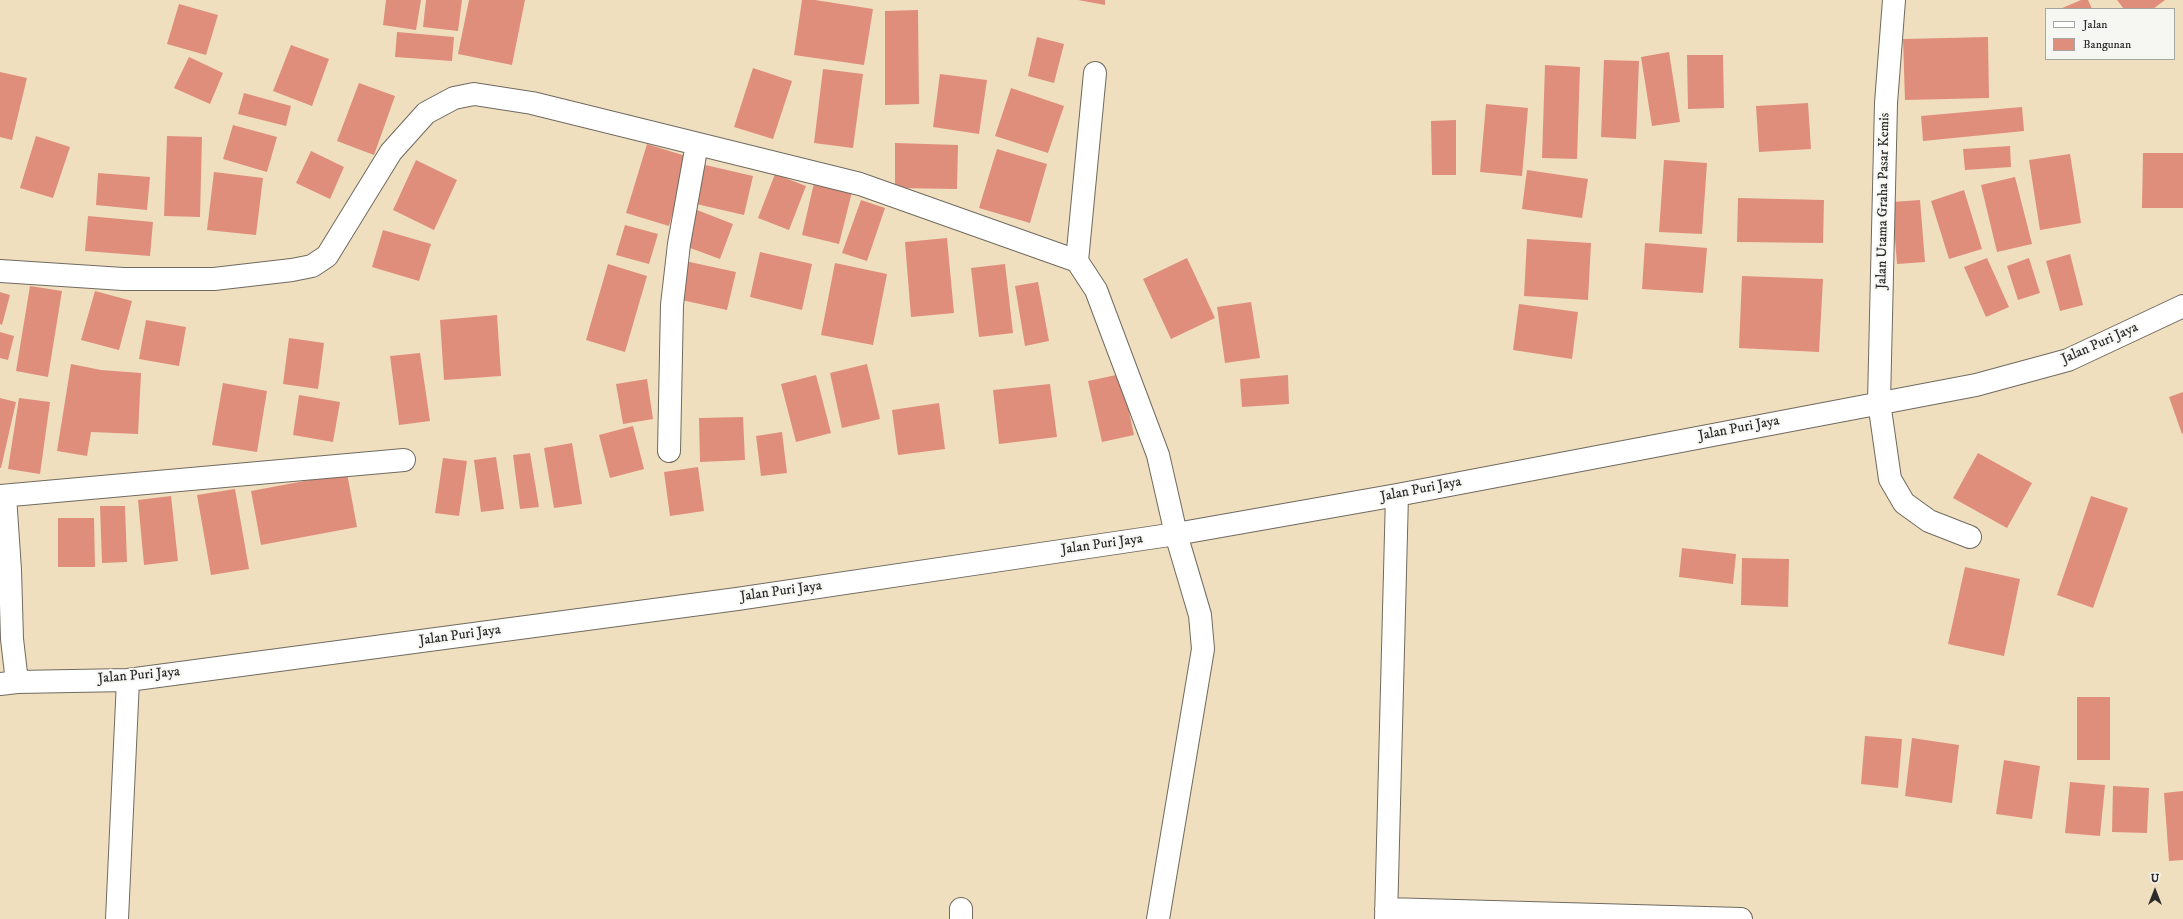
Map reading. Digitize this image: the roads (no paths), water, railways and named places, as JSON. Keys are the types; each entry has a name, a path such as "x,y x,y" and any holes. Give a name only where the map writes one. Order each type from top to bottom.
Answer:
{"street":[{"name":"Jalan Utama Graha Pasar Kemis","path":"1894,0 1886,103 1878,402 1890,479 1904,503 1929,521 1970,537"},
{"path":"1076,261 1095,73"},
{"path":"0,271 123,279 214,279 292,270 312,266 327,256 391,152 426,113 454,98 474,94 532,103 860,184 1076,261 1096,290 1158,455 1167,500 1200,615 1203,649 1158,919"},
{"path":"669,451 672,305 679,244 697,144"},
{"name":"Jalan Puri Jaya","path":"8,683 128,680 737,599 1176,534 1397,495 1878,402 1976,385 2068,360 2183,306"},
{"path":"8,683 12,639 10,570 2,496 387,460 404,460"},
{"path":"1397,495 1386,914 1741,919"},
{"path":"117,919 128,680"}]}
